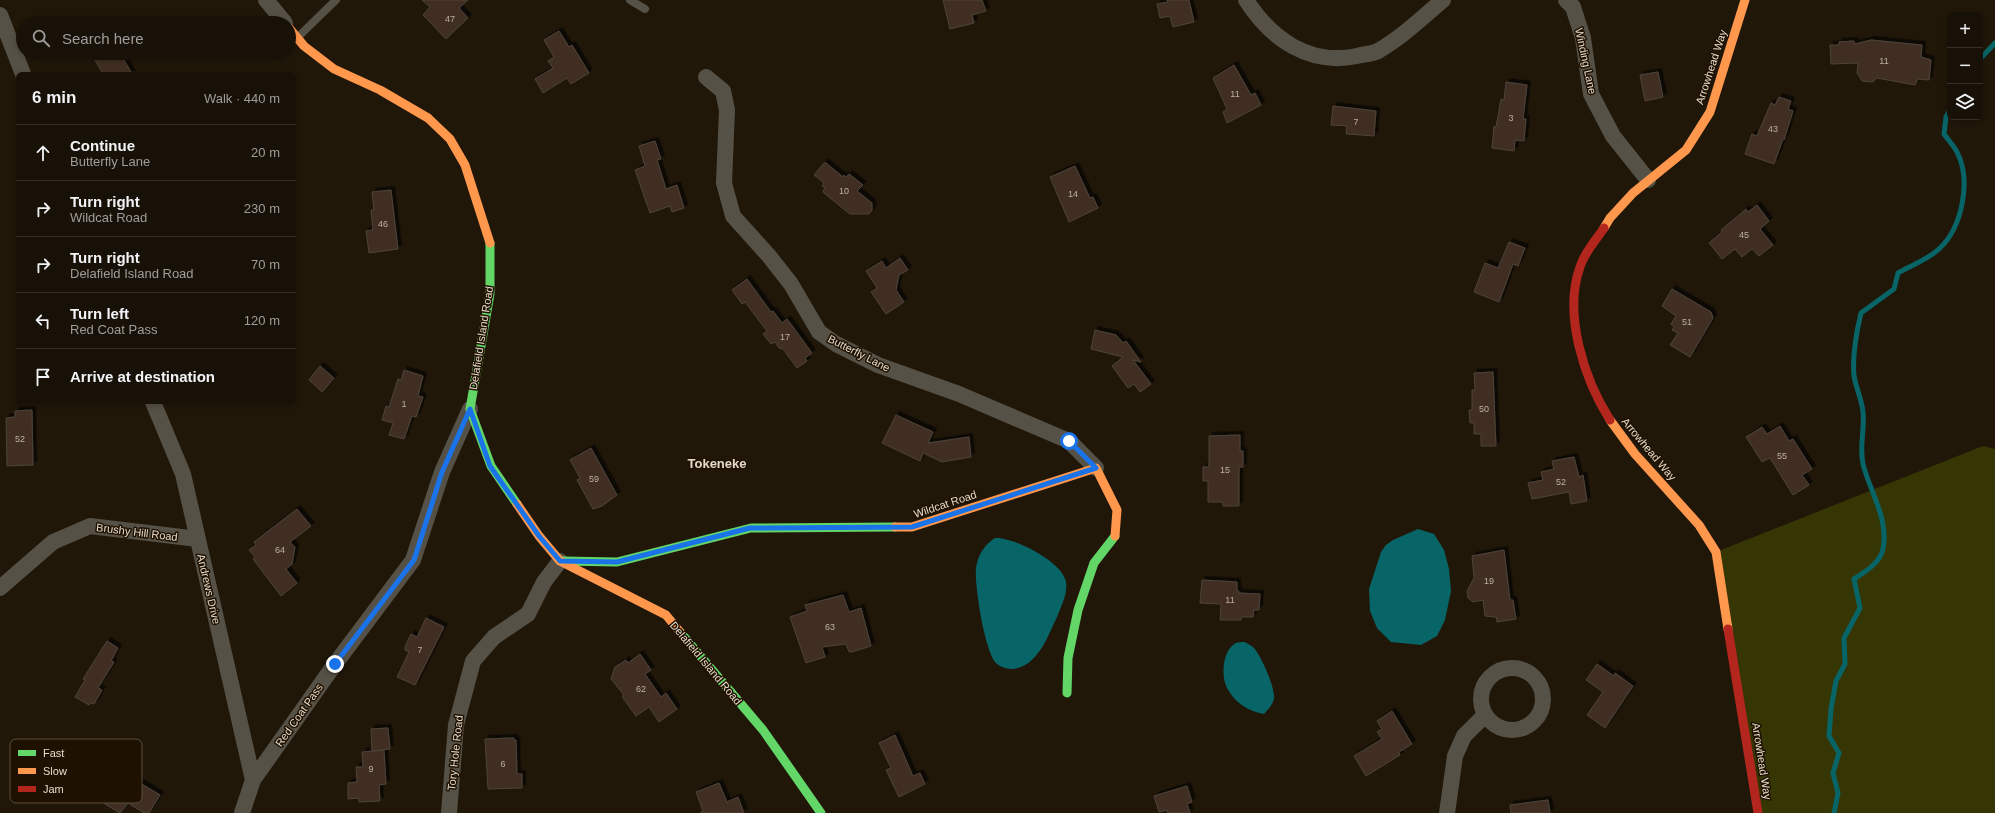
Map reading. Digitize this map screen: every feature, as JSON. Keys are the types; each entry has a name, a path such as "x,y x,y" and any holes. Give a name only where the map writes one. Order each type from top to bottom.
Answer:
{"street":[{"path":"266,0 279,16"},
{"path":"1246,0 1258,18 1280,39 1310,55 1342,59 1376,52 1401,35 1443,0"},
{"name":"Winding Lane","path":"1566,0 1573,7 1583,38 1591,94 1613,136 1648,180"},
{"name":"Arrowhead Way","path":"1745,0 1710,112 1686,150 1648,180 1610,218 1580,265 1573,292 1576,329 1588,378 1609,419 1635,454 1699,526 1716,552 1758,813"},
{"path":"0,15 16,58"},
{"name":"Delafield Island Road","path":"297,38 304,46 334,69 380,90 428,118 450,139 465,165 479,204 491,246 490,294 470,409 490,466 539,536 560,561 666,616 763,730 821,813"},
{"path":"17,60 21,72"},
{"name":"Butterfly Lane","path":"706,77 722,91 727,110 724,183 733,216 769,256 791,284 819,332 836,344 878,364 959,394 1069,441 1096,468"},
{"name":"Andrews Drive","path":"154,404 183,474 253,780"},
{"name":"Red Coat Pass","path":"242,813 253,780 335,664 414,560 442,472 470,409"},
{"path":"1067,693 1068,658 1078,610 1094,563 1116,535 1117,510 1096,468"},
{"name":"Wildcat Road","path":"560,561 617,562 750,528 912,527 1096,468"},
{"name":"Brushy Hill Road","path":"0,588 53,542 90,526 198,539"},
{"name":"Tory Hole Road","path":"449,813 456,725 473,661 494,637 528,614 544,582 560,561"},
{"path":"1447,813 1455,756 1464,736 1485,715"}],"lane":[{"path":"297,38 336,0"},
{"path":"630,0 645,8"}],"shaded area":[{"path":"1983,446 1995,449 1995,813 1758,813 1716,552"}],"water":[{"path":"1418,529 1434,534 1444,550 1449,569 1451,591 1445,620 1437,636 1421,645 1391,642 1377,628 1370,611 1369,589 1381,552 1386,545 1393,540"},
{"path":"995,538 1014,542 1036,552 1047,559 1063,574 1066,582 1066,591 1062,604 1042,648 1030,662 1014,669 997,664 993,658 988,647 981,618 976,568 980,555 985,547"},
{"path":"1239,642 1245,642 1253,647 1260,657 1267,671 1274,693 1274,698 1270,707 1264,714 1242,706 1230,693 1225,683 1225,657 1231,646"}],"building":[{"path":"422,0 468,0 459,8 468,18 446,39 423,15 430,7"},
{"path":"943,0 982,0 986,11 972,15 974,23 950,29"},
{"path":"1167,0 1189,0 1194,22 1173,27 1170,16 1160,18 1157,4 1168,2"},
{"path":"559,31 569,47 572,45 589,73 571,84 567,78 543,93 535,79 553,68 548,61 554,57 544,40"},
{"path":"1871,40 1922,45 1921,57 1931,60 1929,80 1918,79 1915,85 1877,78 1873,82 1862,81 1857,73 1858,63 1831,64 1830,45 1839,45 1839,42 1854,41 1855,44"},
{"path":"95,60 124,60 131,72 102,72"},
{"path":"1234,65 1251,95 1255,93 1261,105 1227,123 1223,112 1227,109 1213,78"},
{"path":"1658,72 1663,97 1645,101 1640,75"},
{"path":"1506,82 1527,85 1523,119 1526,119 1524,141 1515,140 1514,151 1492,148 1494,126 1496,127 1501,99 1504,100"},
{"path":"1779,97 1791,101 1788,109 1793,111 1784,140 1783,139 1774,164 1745,154 1752,134 1757,136 1771,103 1775,105"},
{"path":"1333,106 1376,111 1374,136 1346,134 1347,126 1331,125"},
{"path":"655,141 661,159 657,160 666,189 677,185 684,208 672,212 670,206 650,213 635,170 645,166 639,146"},
{"path":"824,163 843,177 844,175 846,177 849,174 863,185 857,191 872,203 872,210 869,214 850,214 824,193 823,191 825,188 822,186 824,183 814,175"},
{"path":"1075,166 1090,198 1093,197 1098,208 1069,222 1050,177"},
{"path":"391,190 398,249 369,253 366,231 373,230 371,210 374,210 372,192"},
{"path":"1757,205 1769,221 1760,229 1773,245 1759,256 1752,249 1742,257 1735,249 1722,259 1709,243 1722,232 1721,230 1746,209 1748,212"},
{"path":"1509,242 1525,248 1518,266 1513,264 1499,302 1474,292 1485,263 1498,268"},
{"path":"900,258 908,270 899,275 896,290 904,302 886,314 871,292 877,288 866,271 882,261 886,268"},
{"path":"747,279 771,312 773,311 782,323 787,319 812,353 805,358 807,361 797,368 783,349 779,348 775,342 771,344 763,334 767,331 745,302 742,304 732,290"},
{"path":"1672,289 1711,312 1713,318 1690,357 1670,345 1678,333 1672,330 1674,327 1671,324 1676,316 1662,306"},
{"path":"1095,330 1116,335 1123,343 1126,341 1141,362 1133,360 1151,384 1140,392 1134,384 1128,388 1112,366 1123,357 1091,349"},
{"path":"320,366 334,378 322,392 309,380"},
{"path":"404,370 423,376 418,396 423,397 416,417 412,416 404,439 389,435 393,423 382,420 386,406 389,407 398,379 401,380"},
{"path":"1493,372 1496,446 1481,446 1481,434 1474,434 1474,423 1470,423 1469,410 1472,410 1472,390 1475,390 1474,373"},
{"path":"32,410 33,465 7,466 6,418 15,417 15,411"},
{"path":"896,415 933,432 928,443 969,437 971,457 942,462 923,453 920,461 882,443"},
{"path":"1780,426 1789,441 1793,439 1812,469 1802,475 1809,485 1793,495 1770,458 1762,462 1746,437 1762,427 1767,434"},
{"path":"1240,435 1240,451 1243,451 1243,467 1239,467 1239,506 1223,506 1223,502 1208,502 1208,481 1203,481 1203,467 1209,467 1209,436"},
{"path":"591,448 617,495 602,506 593,509 577,480 580,478 570,460"},
{"path":"1574,457 1579,477 1583,475 1587,501 1571,504 1569,492 1532,499 1528,483 1543,480 1541,472 1554,469 1552,461"},
{"path":"297,509 311,526 290,542 295,547 292,564 286,569 297,583 281,596 253,559 255,557 249,550 256,545 254,542"},
{"path":"1504,550 1510,600 1513,600 1516,619 1497,622 1496,617 1485,616 1483,600 1473,602 1468,598 1467,591 1474,578 1472,556"},
{"path":"1202,580 1237,582 1238,593 1260,594 1259,610 1254,610 1253,617 1241,617 1241,620 1220,620 1221,604 1200,603"},
{"path":"843,595 849,612 861,608 871,646 852,652 849,652 846,644 822,647 825,657 806,663 790,617 807,611 805,605"},
{"path":"426,618 444,627 415,685 397,677 409,652 405,650 405,647 411,634 417,637"},
{"path":"107,641 118,648 111,661 114,662 98,688 102,690 94,704 91,703 89,705 75,697 85,680 83,679"},
{"path":"640,654 651,670 645,674 661,697 666,693 677,709 659,722 649,707 636,716 623,698 623,694 611,679 615,667 626,660 628,663"},
{"path":"1597,664 1614,676 1615,673 1633,686 1605,728 1587,715 1603,692 1586,680"},
{"path":"1392,711 1412,744 1399,752 1400,755 1366,776 1354,756 1382,739 1377,732 1382,729 1377,721"},
{"path":"388,728 390,749 372,751 371,729"},
{"path":"895,735 913,776 920,773 925,784 899,797 886,770 891,768 879,743"},
{"path":"514,738 514,741 516,740 517,774 522,774 522,788 488,789 485,739"},
{"path":"384,750 386,784 379,785 380,801 359,802 359,798 348,799 348,783 357,782 356,767 363,767 362,752"},
{"path":"719,783 727,802 738,797 744,813 700,813 703,811 696,792"},
{"path":"142,784 160,795 149,813 144,813 128,803 142,803"},
{"path":"1187,786 1192,802 1187,804 1190,813 1168,813 1167,810 1159,812 1154,796"},
{"path":"1548,800 1550,813 1511,813 1510,805"},
{"path":"104,803 128,803 120,813"}],"waterway":[{"path":"1983,56 1995,43"},
{"path":"1834,813 1838,793 1833,773 1839,753 1829,736 1831,709 1836,681 1845,664 1844,638 1860,608 1854,579 1872,567 1879,559 1883,549 1884,538 1881,516 1866,474 1862,457 1863,412 1854,376 1854,352 1856,337 1861,313 1894,289 1898,273 1925,259 1940,248 1948,239 1959,216 1964,191 1964,178 1962,165 1958,154 1954,146 1944,134 1947,115"}],"traffic: fast":[{"path":"490,243 490,294 470,409 491,466 517,504"},
{"path":"563,561 617,562 751,528 895,527"},
{"path":"1067,693 1068,658 1078,610 1094,563 1115,536"},
{"path":"680,632 763,730 821,813"}],"traffic: slow":[{"path":"1604,228 1610,218 1633,193 1686,150 1710,112 1745,0"},
{"path":"296,36 304,46 334,69 380,90 428,118 450,139 465,165 490,243"},
{"path":"1610,420 1635,454 1699,525 1716,552 1728,629"},
{"path":"895,527 912,527 1096,468 1117,510 1115,536"},
{"path":"517,504 539,536 560,561 666,615 680,632"}],"traffic: jam":[{"path":"1604,228 1587,252 1580,267 1575,285 1574,305 1575,325 1585,366 1592,385 1610,420"},
{"path":"1728,629 1758,813"}],"district":[{"name":"Tokeneke","path":"717,463"}],"route":[{"path":"335,664 414,560 442,472 470,409 490,466 539,536 560,561 617,562 750,528 912,527 1096,468 1069,441"}]}
